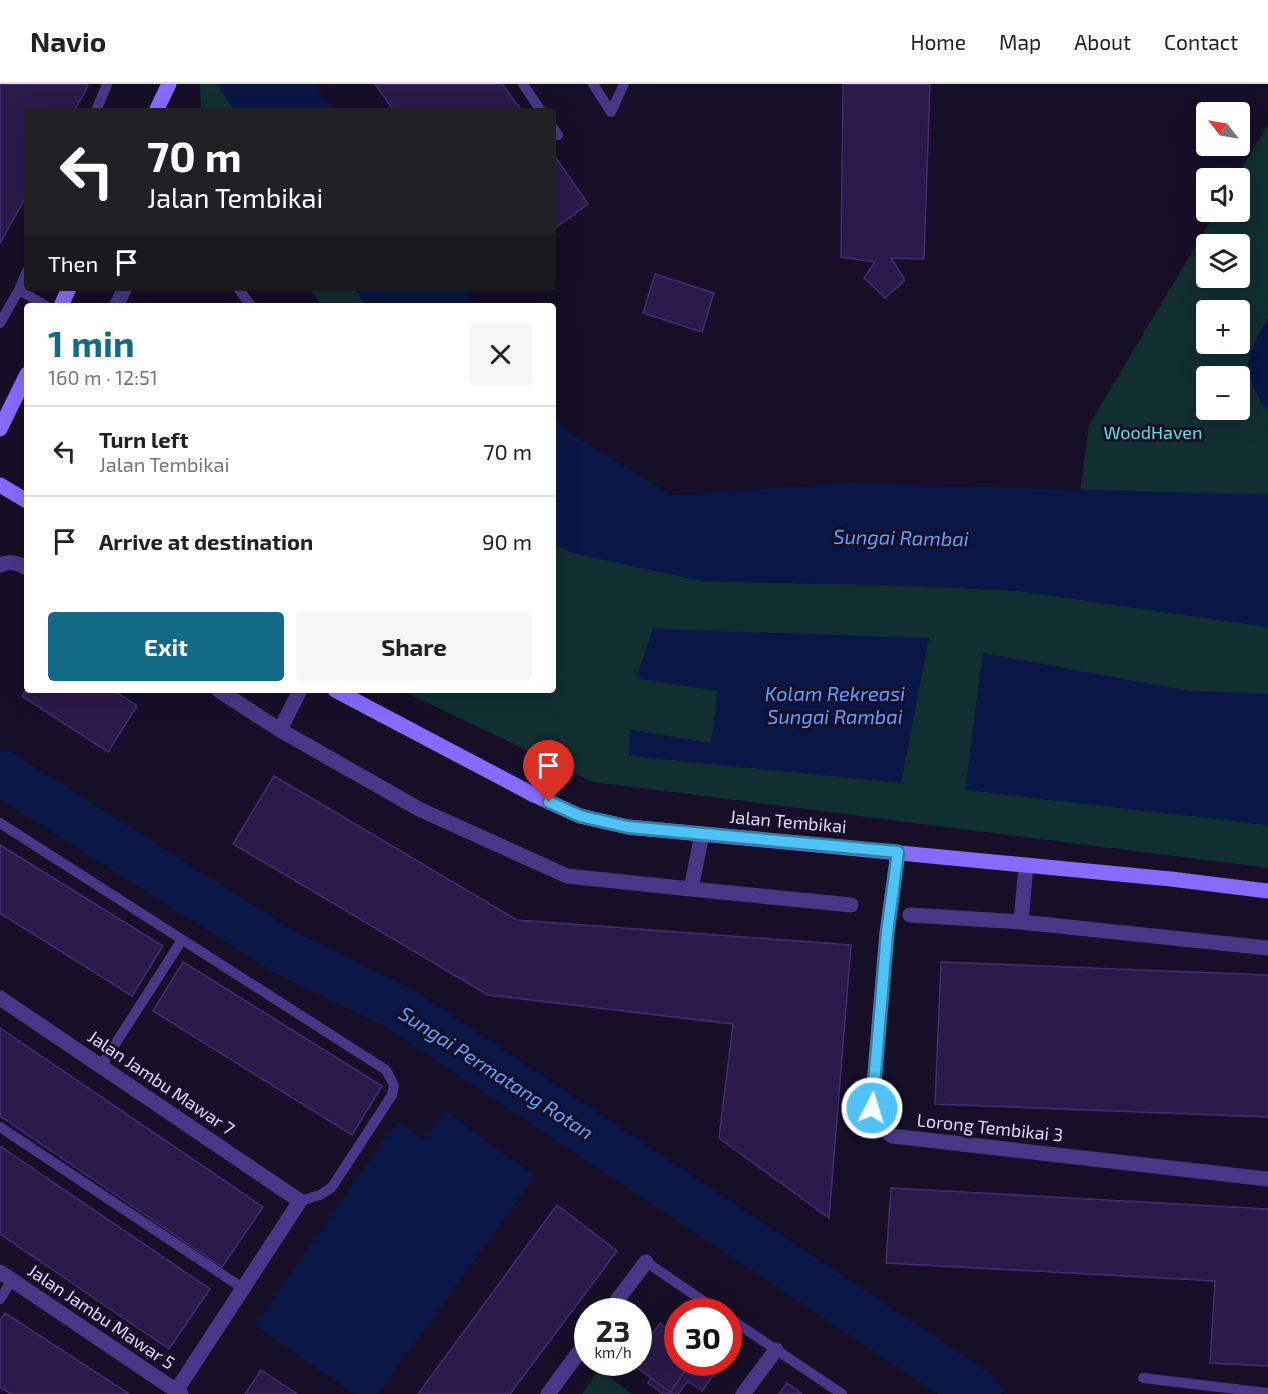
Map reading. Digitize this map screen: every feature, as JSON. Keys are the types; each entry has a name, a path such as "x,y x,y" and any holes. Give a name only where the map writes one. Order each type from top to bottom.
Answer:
{"street":[{"path":"157,108 169,84"},
{"path":"0,429 24,380"},
{"path":"0,485 24,499"},
{"path":"0,565 8,561 24,566"},
{"path":"223,693 280,730 419,809 567,876 851,905"},
{"path":"280,730 298,693"},
{"name":"Jalan Tembikai","path":"340,693 534,795 580,816 628,827 1171,879 1268,891"},
{"path":"691,889 702,834"},
{"name":"Lorong Tembikai 3","path":"898,852 887,933 872,1108 877,1124 892,1136 1268,1179"},
{"path":"1020,922 1026,865"},
{"path":"910,915 1020,922 1268,948"},
{"name":"Jalan Jambu Mawar 7","path":"0,998 300,1202"},
{"path":"179,1392 300,1202"},
{"path":"619,1298 645,1263"},
{"name":"Jalan Jambu Mawar 5","path":"6,1276 179,1392"},
{"path":"743,1394 776,1350"},
{"path":"548,1394 574,1359"}],"lane":[{"path":"97,108 107,84"},
{"path":"523,84 539,108"},
{"path":"593,84 611,112 624,84"},
{"path":"0,323 24,278"},
{"path":"19,290 41,303"},
{"path":"0,823 386,1070 394,1085 392,1095 332,1187 320,1195 300,1202"},
{"path":"101,1066 182,940"},
{"path":"0,1127 244,1289"},
{"path":"645,1263 698,1298"},
{"path":"0,1299 6,1276"},
{"path":"742,1327 842,1394"},
{"path":"1143,1378 1268,1393"}],"green space":[{"path":"200,84 217,84 233,108 201,108"},
{"name":"WoodHaven","path":"1268,124 1268,495 1080,491 1089,425 1196,246 1196,288 1250,288 1250,234 1203,234 1210,222 1250,222 1250,168 1242,168"},
{"path":"312,291 356,291 364,303 320,303"},
{"path":"556,545 572,553 702,581 921,586 1018,591 1268,627 1268,868 593,782 407,693 556,693"},
{"path":"595,1376 607,1376 632,1394 582,1394"}],"water":[{"path":"217,84 315,84 332,108 233,108"},
{"path":"356,291 464,291 474,303 364,303"},
{"path":"1268,319 1268,409 1261,402 1250,376 1250,355"},
{"name":"Sungai Rambai","path":"556,417 566,431 672,495 848,483 1268,495 1268,627 1018,591 921,586 702,581 572,553 556,545"},
{"name":"Kolam Rekreasi Sungai Rambai","path":"653,629 929,638 901,783 629,756 630,730 711,743 718,691 636,678"},
{"path":"983,653 1189,691 1268,694 1268,825 965,790"},
{"path":"445,1111 535,1176 378,1394 353,1394 255,1325 397,1121 424,1140"}],"building":[{"path":"0,84 85,84 88,86 76,108 24,108 24,200 0,243"},
{"path":"375,84 502,84 520,108 392,108"},
{"path":"843,84 930,84 924,259 891,258 905,280 885,298 864,278 875,262 841,257"},
{"path":"556,158 588,204 556,228"},
{"path":"655,274 714,293 702,332 643,313"},
{"path":"24,693 118,693 137,706 108,752 22,696"},
{"path":"274,776 517,920 851,945 829,1218 719,1138 733,1024 488,995 233,844"},
{"path":"0,845 163,946 132,996 0,913"},
{"path":"183,962 382,1086 352,1135 153,1011"},
{"path":"941,962 1268,975 1268,1117 935,1104"},
{"path":"0,1028 263,1207 222,1267 0,1116"},
{"path":"0,1146 210,1289 169,1349 0,1234"},
{"path":"891,1188 1268,1209 1268,1366 1210,1363 1215,1281 886,1263"},
{"path":"557,1205 617,1251 582,1298 574,1298 574,1308 510,1394 418,1394"},
{"path":"5,1313 129,1394 11,1394 0,1387 0,1320"},
{"path":"660,1323 664,1326 664,1376 681,1376 670,1392 648,1376 652,1376 652,1334"},
{"path":"261,1370 297,1394 245,1394"},
{"path":"681,1376 713,1376 702,1391 688,1381 678,1394 663,1394 648,1383 651,1378 670,1392"},
{"path":"787,1383 802,1394 779,1394"}],"waterway":[{"name":"Sungai Permatang Rotan","path":"0,772 286,953 401,1009 979,1394"}],"route":[{"path":"549,802 580,816 628,827 898,852 887,933 872,1108"}]}
